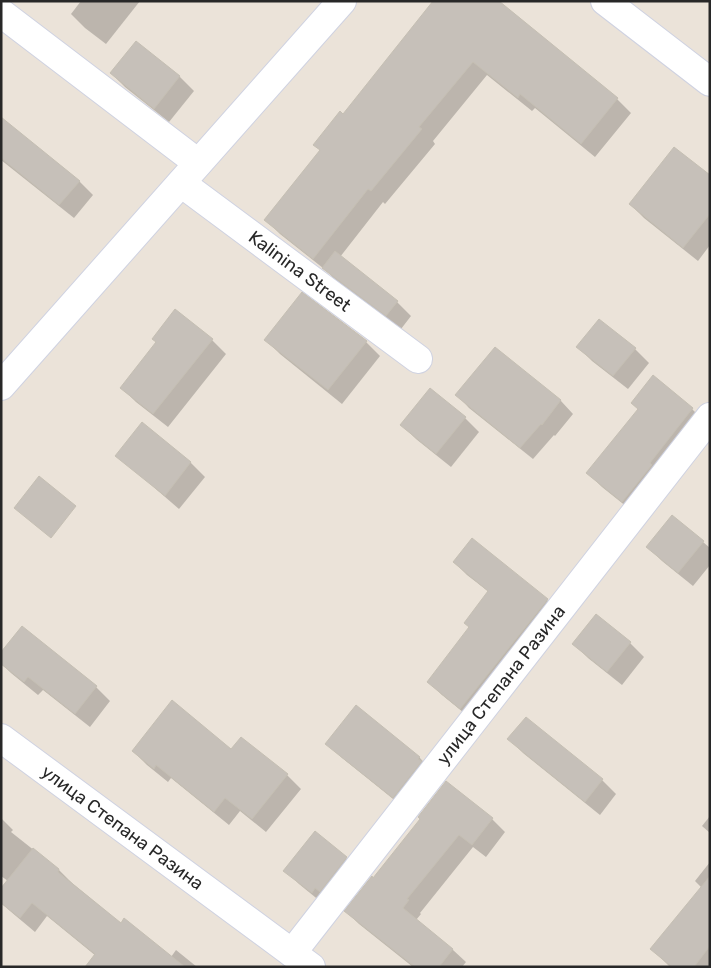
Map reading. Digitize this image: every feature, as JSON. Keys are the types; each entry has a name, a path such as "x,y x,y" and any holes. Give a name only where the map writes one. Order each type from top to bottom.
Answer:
{"street":[{"path":"1,386 342,1"},
{"path":"605,1 710,82"},
{"name":"Kalinina Street","path":"1,13 190,173 418,359"},
{"name":"улица Степана Разина","path":"1,738 301,960 710,417"}],"building":[{"path":"433,1 499,1 618,98 581,144 520,94 518,98 473,62 419,127 422,129 371,191 368,189 313,259 264,220 320,150 313,145 340,111 343,114"},
{"path":"136,41 180,76 154,109 110,73"},
{"path":"1,117 80,181 59,205 1,158"},
{"path":"674,147 710,175 710,214 683,248 629,204"},
{"path":"335,251 398,301 386,316 322,268"},
{"path":"302,292 367,341 328,390 264,340"},
{"path":"175,309 213,339 153,414 120,388 156,342 152,339"},
{"path":"599,319 636,348 613,376 576,347"},
{"path":"495,347 561,400 542,425 520,448 455,395"},
{"path":"653,375 693,408 650,463 652,465 622,502 586,473 638,409 631,403"},
{"path":"430,388 466,417 436,454 400,425"},
{"path":"142,422 191,462 165,496 115,456"},
{"path":"39,476 76,506 51,538 14,508"},
{"path":"672,515 704,541 678,573 646,547"},
{"path":"472,538 548,599 460,709 427,682 469,627 464,623 488,591 453,562"},
{"path":"596,614 631,642 607,672 572,644"},
{"path":"22,626 97,686 75,714 28,677 24,682 1,664 1,652"},
{"path":"172,700 231,749 241,737 288,774 252,819 225,798 214,812 156,765 154,769 132,751"},
{"path":"356,705 420,757 418,759 422,761 393,798 325,744"},
{"path":"526,717 603,779 585,802 507,739"},
{"path":"446,781 493,818 472,845 459,835 407,899 409,900 403,908 453,949 439,967 415,967 344,911 420,819 418,817"},
{"path":"315,831 347,857 320,892 315,888 312,893 283,871"},
{"path":"33,848 59,869 58,872 121,923 124,918 185,967 85,967 95,954 32,903 20,918 1,903 1,888"},
{"path":"710,876 710,946 694,967 672,967 650,949"}]}
